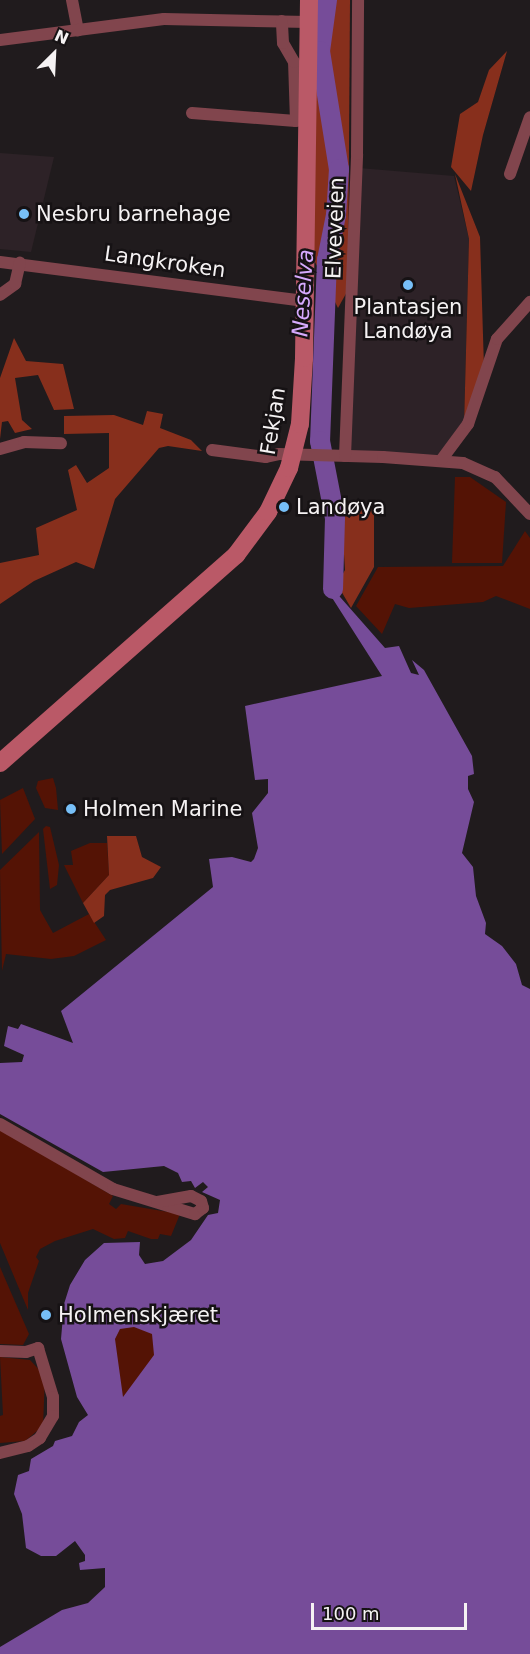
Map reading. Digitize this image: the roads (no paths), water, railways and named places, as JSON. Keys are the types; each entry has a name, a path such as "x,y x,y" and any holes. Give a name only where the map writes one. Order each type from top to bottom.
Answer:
{"main road":[{"name":"Fekjan","path":"0,763 243,548 272,506 293,457 300,424 305,301 309,0"}],"street":[{"path":"72,0 78,30"},
{"name":"Elveveien","path":"340,456 357,154 358,0"},
{"path":"0,40 164,19 309,22"},
{"path":"192,113 296,121 294,62 283,43 282,21"},
{"path":"510,174 530,117"},
{"name":"Langkroken","path":"0,262 305,301"},
{"path":"0,295 15,284 20,263"},
{"path":"442,459 468,424 497,339 530,302"},
{"path":"0,449 24,442 61,443"},
{"path":"212,450 293,457 442,459 495,477 529,509"},
{"path":"0,1124 87,1176 124,1193 158,1202"},
{"path":"0,1351 26,1352 38,1348 53,1397 53,1416 40,1438 28,1446 0,1453"}],"waterway":[{"name":"Neselva","path":"327,0 320,51 339,169 336,215 327,260 320,441 335,518 333,589"}],"place":[{"name":"Nesbru barnehage","path":"24,214"},
{"name":"Plantasjen Landøya","path":"408,285"},
{"name":"Landøya","path":"284,507"},
{"name":"Holmen Marine","path":"71,809"},
{"name":"Holmenskjæret","path":"46,1315"}]}
